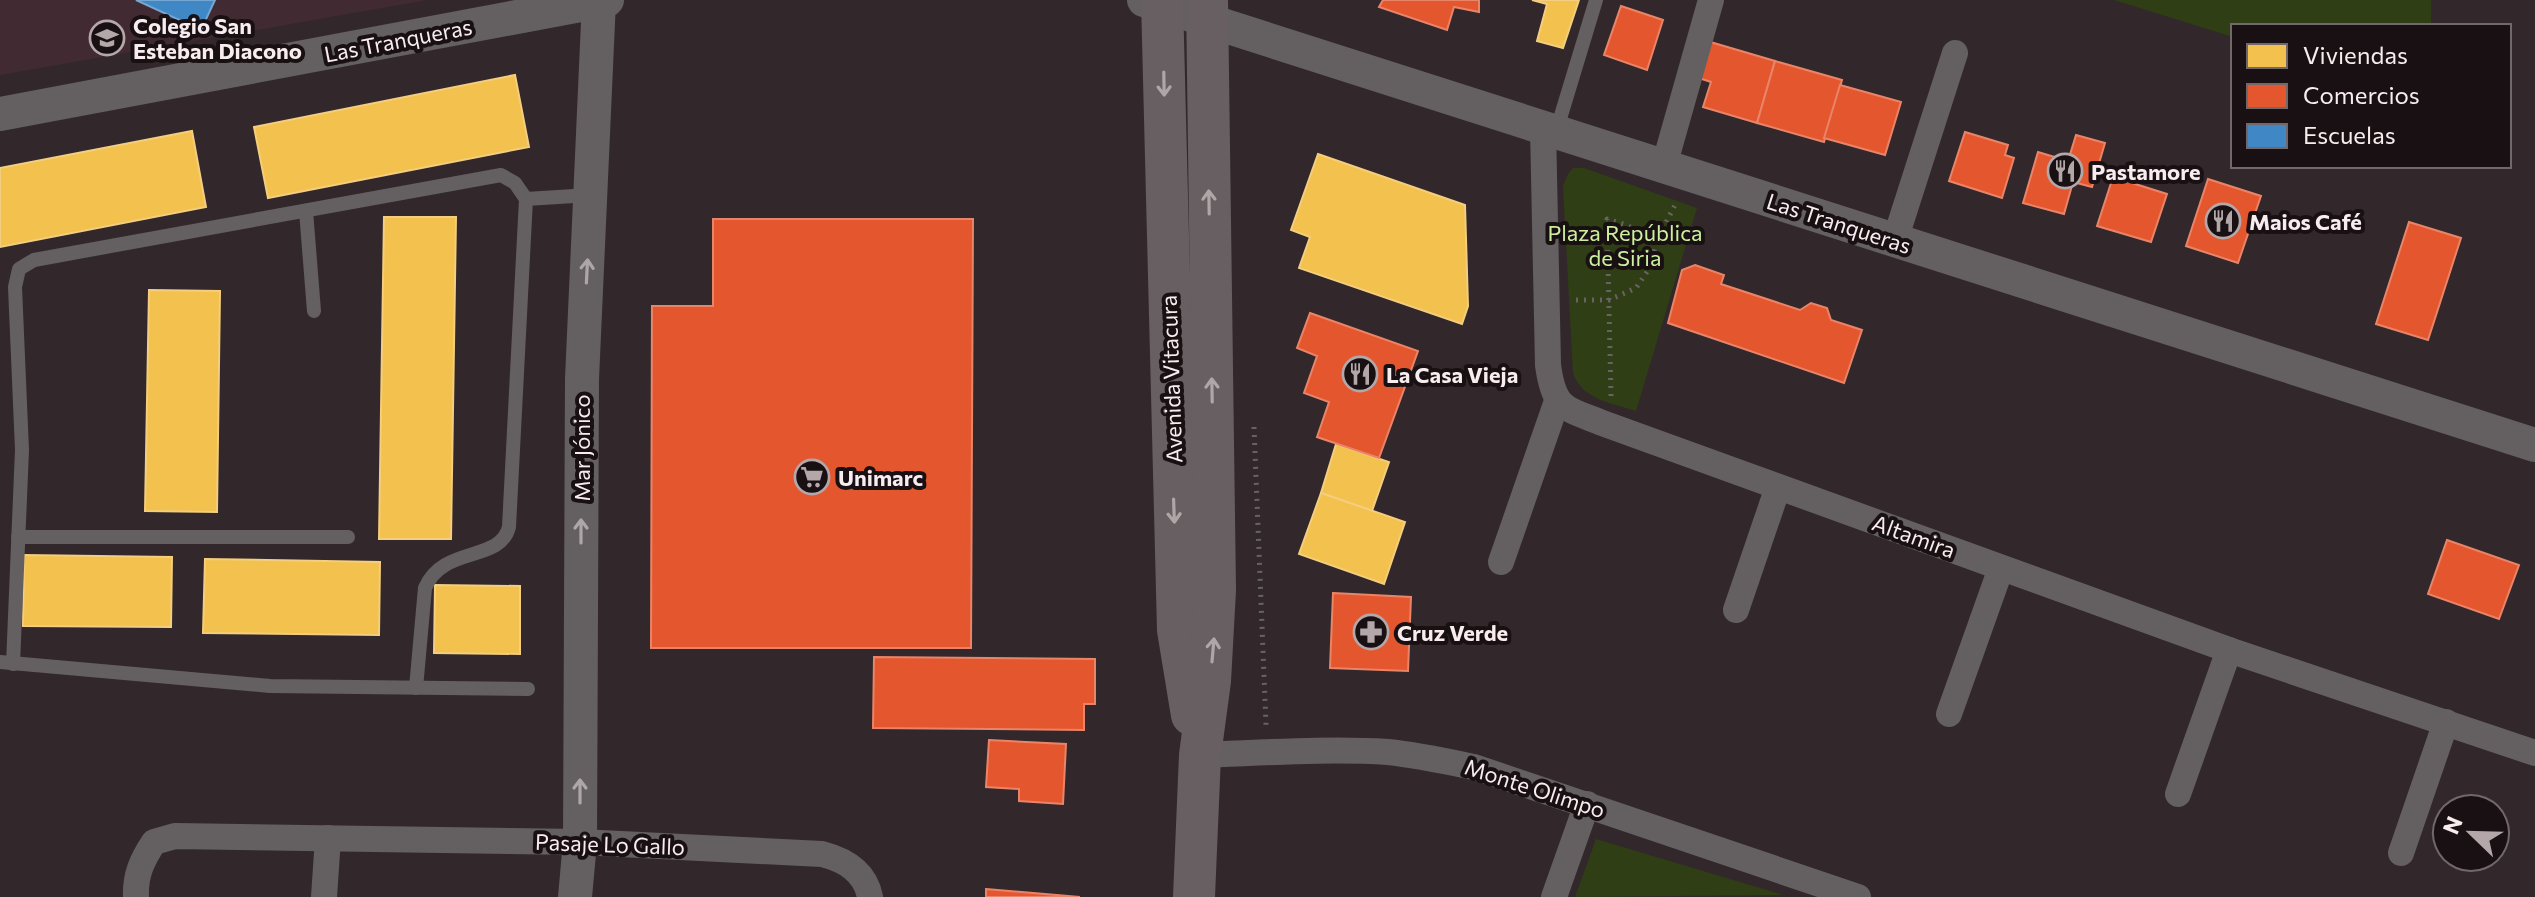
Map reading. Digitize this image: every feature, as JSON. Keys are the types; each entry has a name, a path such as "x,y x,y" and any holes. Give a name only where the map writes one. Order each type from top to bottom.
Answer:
{"main road":[{"name":"Avenida Vitacura","path":"1156,2 1178,630 1200,755"},
{"name":"Avenida Vitacura","path":"1194,897 1200,755 1210,681 1215,590 1207,10"}],"street":[{"name":"Las Tranqueras","path":"0,114 602,0"},
{"name":"Mar Jónico","path":"575,897 580,842 582,379 602,0"},
{"path":"1664,166 1711,0"},
{"name":"Las Tranqueras","path":"1156,2 1207,10 1549,130 2535,445"},
{"path":"1895,240 1955,53"},
{"path":"1501,562 1557,401 1551,389 1548,365 1549,130"},
{"name":"Altamira","path":"1557,401 1574,412 1605,424 2001,568 2229,650 2535,753"},
{"path":"1736,610 1778,487"},
{"path":"1949,714 2001,568"},
{"path":"2178,794 2229,650"},
{"path":"2401,853 2446,722"},
{"name":"Monte Olimpo","path":"1200,755 1351,751 1423,757 1474,767 1587,804 1806,888 1858,897"},
{"path":"1554,897 1587,804"},
{"name":"Pasaje Lo Gallo","path":"136,897 141,861 154,842 175,836 580,842 822,854 841,859 857,871 870,897"},
{"path":"324,897 328,838"}],"lane":[{"path":"1549,130 1596,0"},
{"path":"416,688 425,588 431,574 447,563 497,545 507,538 526,199 515,183 501,175 34,260 19,269 15,287 22,450 7,663 270,686 416,688 528,689"},
{"path":"526,199 591,195"},
{"path":"306,211 314,311"},
{"path":"18,537 348,537"}],"path":[{"path":"1547,301 1609,300 1636,288 1649,269 1657,240 1607,219 1608,246 1609,300 1611,396 1605,424"}],"shaded area":[{"name":"Colegio San Esteban Diacono","path":"0,0 427,0 0,75"}],"green space":[{"path":"2114,0 2431,0 2431,24 2231,24 2231,36"},
{"name":"Plaza República de Siria","path":"1573,168 1584,168 1697,208 1636,411 1591,395 1577,382 1573,373 1563,186"},
{"path":"1596,839 1783,895 1575,897"}],"building: Viviendas":[{"path":"1532,0 1579,0 1563,48 1537,41 1547,4"},
{"path":"515,75 529,147 268,198 254,127"},
{"path":"192,131 206,207 0,247 0,168"},
{"path":"1318,154 1465,205 1468,306 1462,324 1299,268 1310,237 1291,230"},
{"path":"384,217 456,217 451,539 379,539"},
{"path":"149,290 220,291 217,512 145,511"},
{"path":"1336,444 1389,462 1372,511 1321,493"},
{"path":"1321,493 1405,522 1384,584 1299,554"},
{"path":"24,555 172,557 171,627 23,626"},
{"path":"205,559 380,562 379,635 203,633"},
{"path":"435,585 520,586 520,654 434,653"}],"building: Comercios":[{"path":"1383,0 1479,0 1479,12 1454,7 1447,30 1379,7"},
{"path":"1621,6 1663,20 1647,70 1604,55"},
{"path":"1707,41 1775,61 1757,123 1703,107 1711,82 1696,77"},
{"path":"1775,61 1842,80 1824,142 1757,123"},
{"path":"1840,85 1901,102 1885,155 1824,138"},
{"path":"1965,132 2008,145 2005,155 2014,158 2002,198 1949,181"},
{"name":"Pastamore","path":"2076,135 2105,143 2092,187 2073,182 2064,214 2023,203 2038,152 2068,161"},
{"path":"2113,177 2167,194 2151,242 2097,226"},
{"name":"Maios Café","path":"2208,179 2261,196 2238,263 2186,246"},
{"name":"Unimarc","path":"713,219 973,219 971,648 651,648 652,306 713,306"},
{"path":"2409,222 2461,238 2428,340 2376,324"},
{"path":"1695,265 1724,275 1721,284 1800,310 1811,303 1827,308 1831,320 1862,330 1844,383 1668,323 1682,270"},
{"name":"La Casa Vieja","path":"1310,313 1418,351 1379,458 1317,437 1329,402 1304,393 1317,356 1297,348"},
{"path":"2447,540 2519,565 2499,619 2428,594"},
{"name":"Cruz Verde","path":"1333,593 1411,597 1408,671 1330,668"},
{"path":"874,657 1095,659 1095,704 1084,704 1084,730 873,728"},
{"path":"989,740 1066,744 1063,804 1019,801 1019,789 986,787"},
{"path":"986,889 1080,897 986,897"}],"building: Escuelas":[{"path":"136,0 215,0 201,30"}],"place":[{"name":"Colegio San Esteban Diacono","path":"107,38"},
{"name":"Pastamore","path":"2065,171"},
{"name":"Maios Café","path":"2223,221"},
{"name":"La Casa Vieja","path":"1360,374"},
{"name":"Unimarc","path":"812,477"},
{"name":"Cruz Verde","path":"1371,632"}]}
